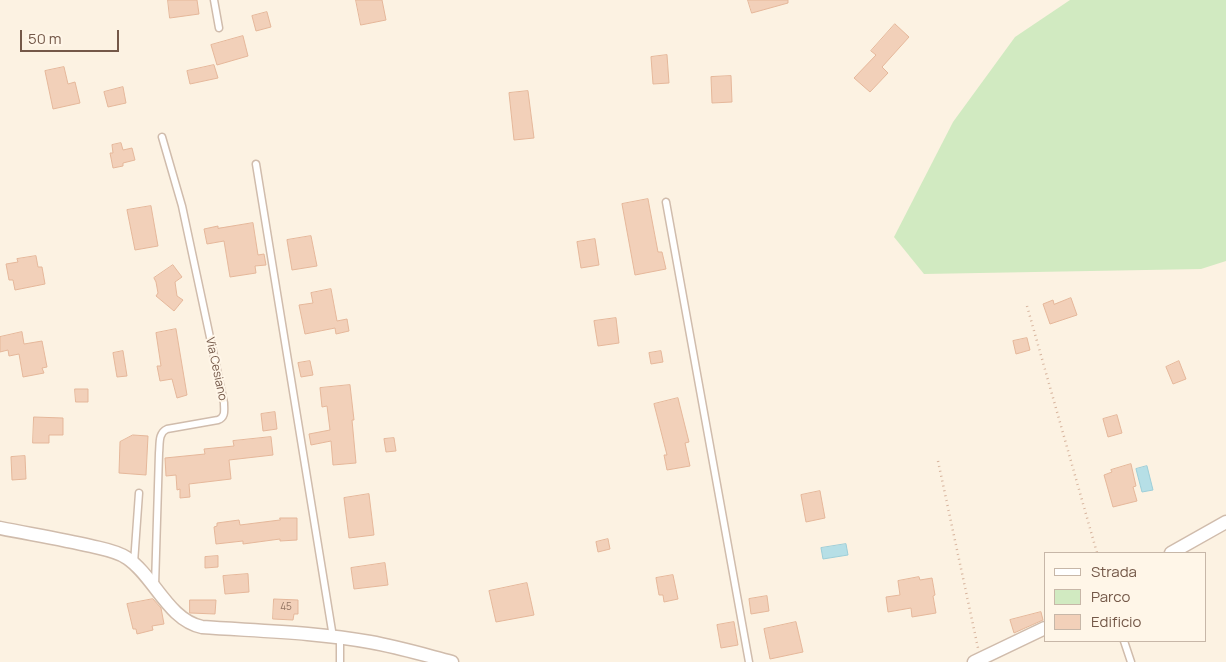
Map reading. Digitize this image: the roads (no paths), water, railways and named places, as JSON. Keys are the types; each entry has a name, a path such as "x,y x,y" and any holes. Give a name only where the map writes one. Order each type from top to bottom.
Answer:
{"street":[{"path":"1173,552 1226,522"},
{"path":"0,528 110,550 122,555 134,563 177,613 195,625 371,642 452,662"},
{"path":"985,659 1044,629"}],"lane":[{"path":"214,0 219,28"},
{"name":"Via Cesiano","path":"155,587 161,434 167,429 218,420 223,416 224,412 224,403 182,206 162,137"},
{"path":"256,164 340,662"},
{"path":"666,202 749,662"},
{"path":"134,563 139,493"},
{"path":"1124,642 1131,662"}],"water":[{"path":"1147,466 1153,490 1142,492 1136,469"},
{"path":"846,544 848,555 823,559 821,548"}]}
